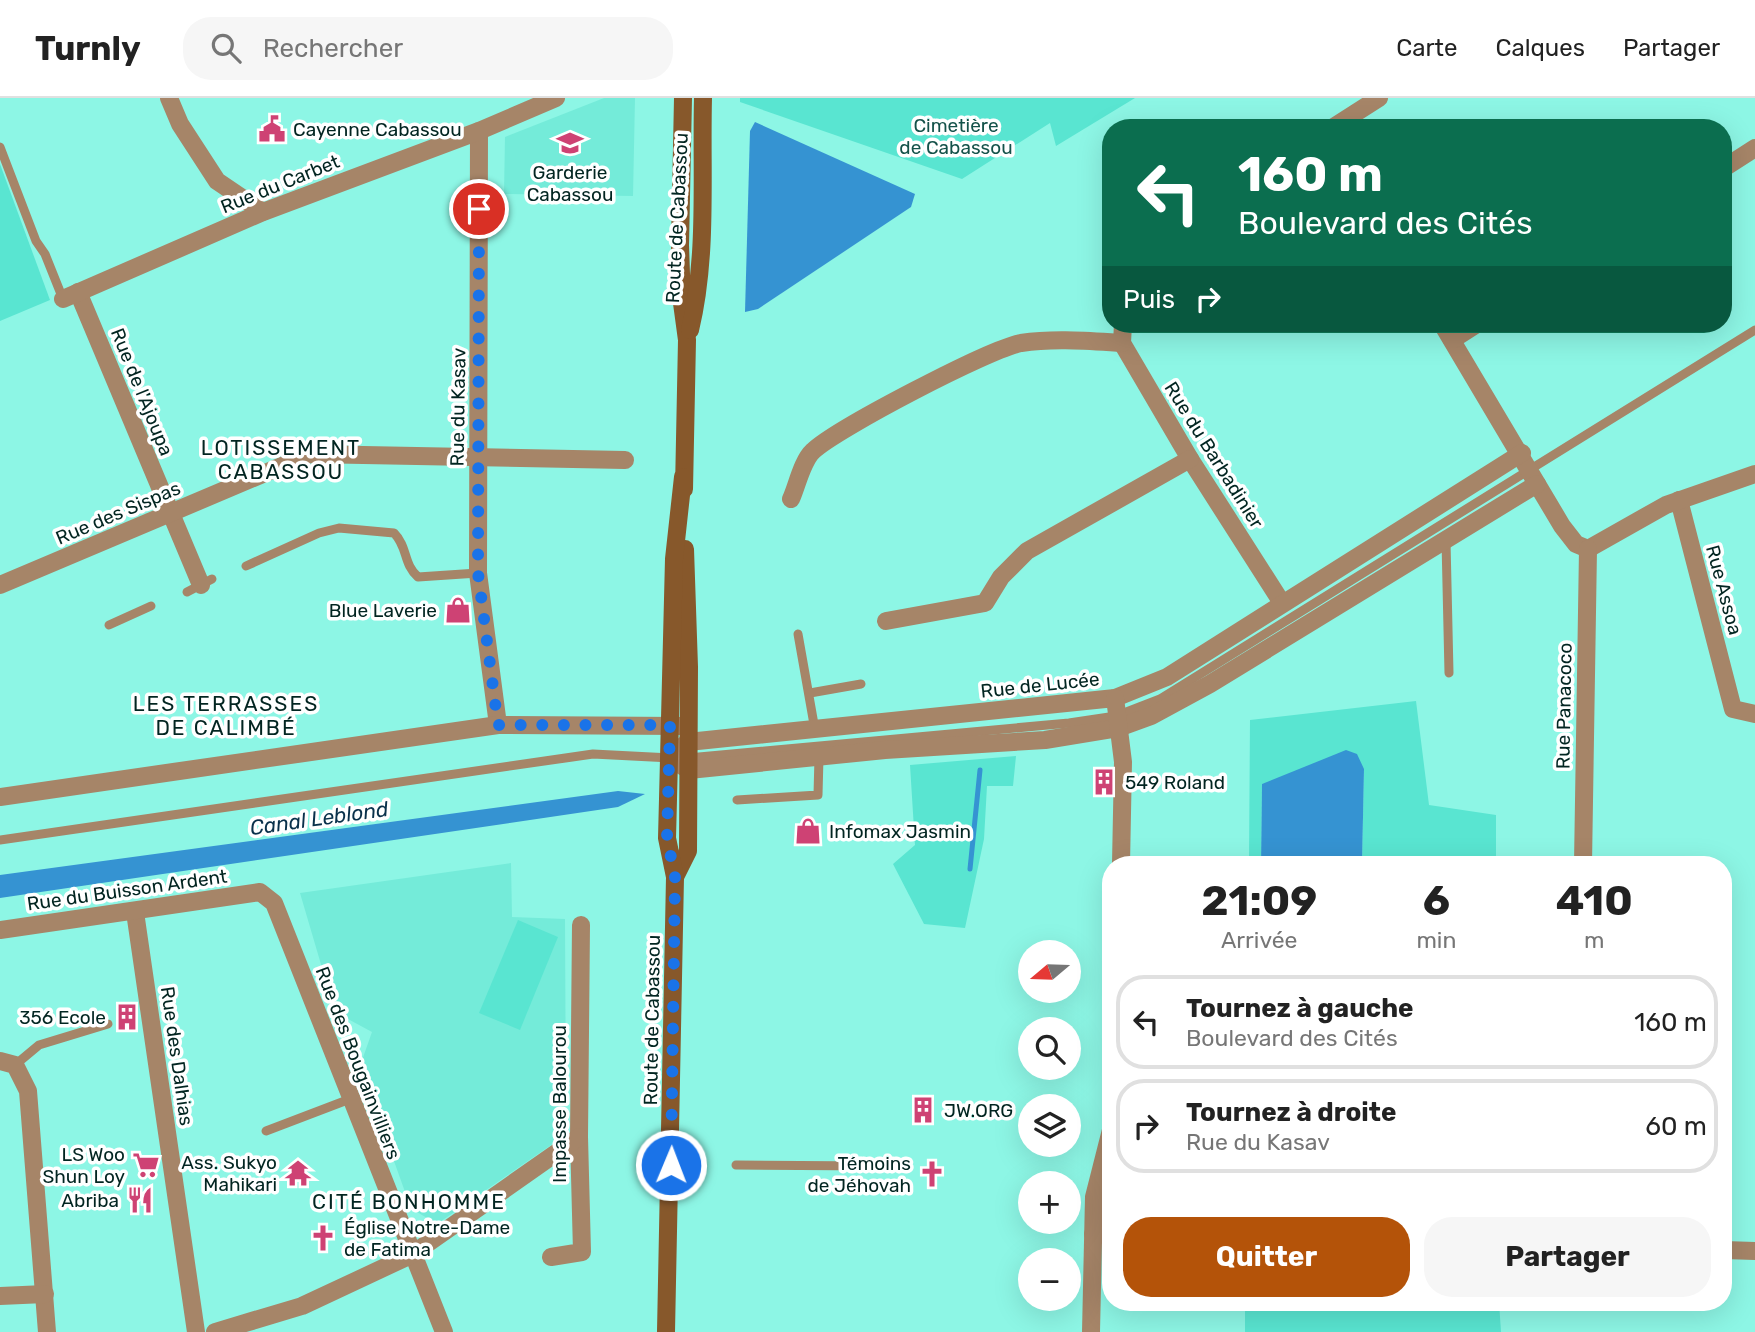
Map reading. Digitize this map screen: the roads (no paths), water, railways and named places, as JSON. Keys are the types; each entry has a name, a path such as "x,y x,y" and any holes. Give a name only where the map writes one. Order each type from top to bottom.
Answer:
{"main road":[{"name":"Route de Cabassou","path":"675,877 688,851 689,749 683,477 687,340 682,303 680,245 683,98"},
{"name":"Route de Cabassou","path":"687,340 695,308 700,243 703,98"},
{"name":"Route de Cabassou","path":"666,1332 675,877 667,838 674,559 683,477"}],"street":[{"path":"169,98 180,124 216,180 263,212"},
{"name":"Rue du Carbet","path":"71,296 263,212 479,131 555,98"},
{"path":"1346,119 1379,98"},
{"name":"Rue du Kasav","path":"479,131 478,573 498,725"},
{"path":"1732,163 1755,148"},
{"name":"Rue de l'Ajoupa","path":"71,296 200,585"},
{"path":"791,499 811,453 844,430 974,362 1018,344 1070,339 1122,343 1123,333"},
{"path":"1448,333 1522,453 1562,526 1576,544 1588,549 1679,500 1755,474"},
{"path":"1452,340 1463,333"},
{"name":"Rue du Barbadinier","path":"1122,343 1190,459 1282,603"},
{"name":"Rue de Lucée","path":"689,749 815,730 1117,714 1167,677 1522,453"},
{"name":"Rue des Sispas","path":"0,585 310,454 625,460"},
{"path":"886,621 985,603 1001,576 1027,551 1190,459"},
{"path":"669,758 689,749 819,757 1045,740 1117,714 1151,716 1210,684 1446,541 1533,477"},
{"name":"Rue Assoa","path":"1679,500 1733,709 1755,714"},
{"name":"Rue Panacoco","path":"1583,856 1588,549"},
{"path":"1117,714 1122,762 1121,856"},
{"path":"0,797 498,725 670,725 689,749"},
{"name":"Rue du Buisson Ardent","path":"0,930 135,912 260,891"},
{"name":"Rue des Bougainvilliers","path":"260,891 274,903 411,1255 444,1332"},
{"name":"Rue des Dalhias","path":"135,912 196,1332"},
{"name":"Impasse Balourou","path":"551,1257 582,1252 579,1138 581,925"},
{"path":"8,1063 28,1091 47,1332"},
{"path":"215,1332 302,1306 411,1255 579,1138"},
{"path":"1091,1332 1102,1234 1098,1176 1102,1162"},
{"path":"1732,1250 1755,1251"},
{"path":"0,1296 45,1294"}],"lane":[{"path":"0,147 36,242 71,296"},
{"path":"689,749 1069,723 1117,714 1160,699 1533,477 1755,330"},
{"path":"246,566 319,533 339,528 394,533 403,542 408,568 418,577 478,573"},
{"path":"1446,541 1448,673"},
{"path":"109,625 151,606"},
{"path":"798,634 815,730"},
{"path":"810,693 861,684"},
{"path":"0,839 593,754 669,758"},
{"path":"737,800 818,795 819,757"},
{"path":"8,1063 38,1045 108,1024"},
{"path":"266,1131 350,1099"},
{"path":"736,1165 875,1166"}],"water":[{"path":"755,122 915,194 911,207 758,309 745,312 750,131"},
{"path":"1346,750 1357,754 1364,769 1362,856 1261,856 1262,784"},
{"path":"618,791 645,794 618,807 0,898 0,875"}],"waterway":[{"path":"970,869 980,770"}],"place":[{"name":"Cayenne Cabassou","path":"272,129"},
{"name":"Garderie Cabassou","path":"570,143"},
{"name":"Blue Laverie","path":"458,610"},
{"name":"549 Roland","path":"1104,782"},
{"name":"Infomax Jasmin","path":"808,831"},
{"name":"356 Ecole","path":"127,1017"},
{"name":"JW.ORG","path":"923,1110"},
{"name":"LS Woo Shun Loy","path":"146,1165"},
{"name":"Ass. Sukyo Mahikari","path":"298,1173"},
{"name":"Témoins de Jéhovah","path":"932,1174"},
{"name":"Abriba","path":"140,1200"},
{"name":"Église Notre-Dame de Fatima","path":"323,1238"}],"district":[{"name":"LOTISSEMENT CABASSOU","path":"281,459"},
{"name":"LES TERRASSES DE CALIMBÉ","path":"226,715"},
{"name":"CITÉ BONHOMME","path":"409,1201"}],"park label":[{"name":"Cimetière de Cabassou","path":"956,136"}],"water label":[{"name":"Canal Leblond","path":"319,818"}]}
